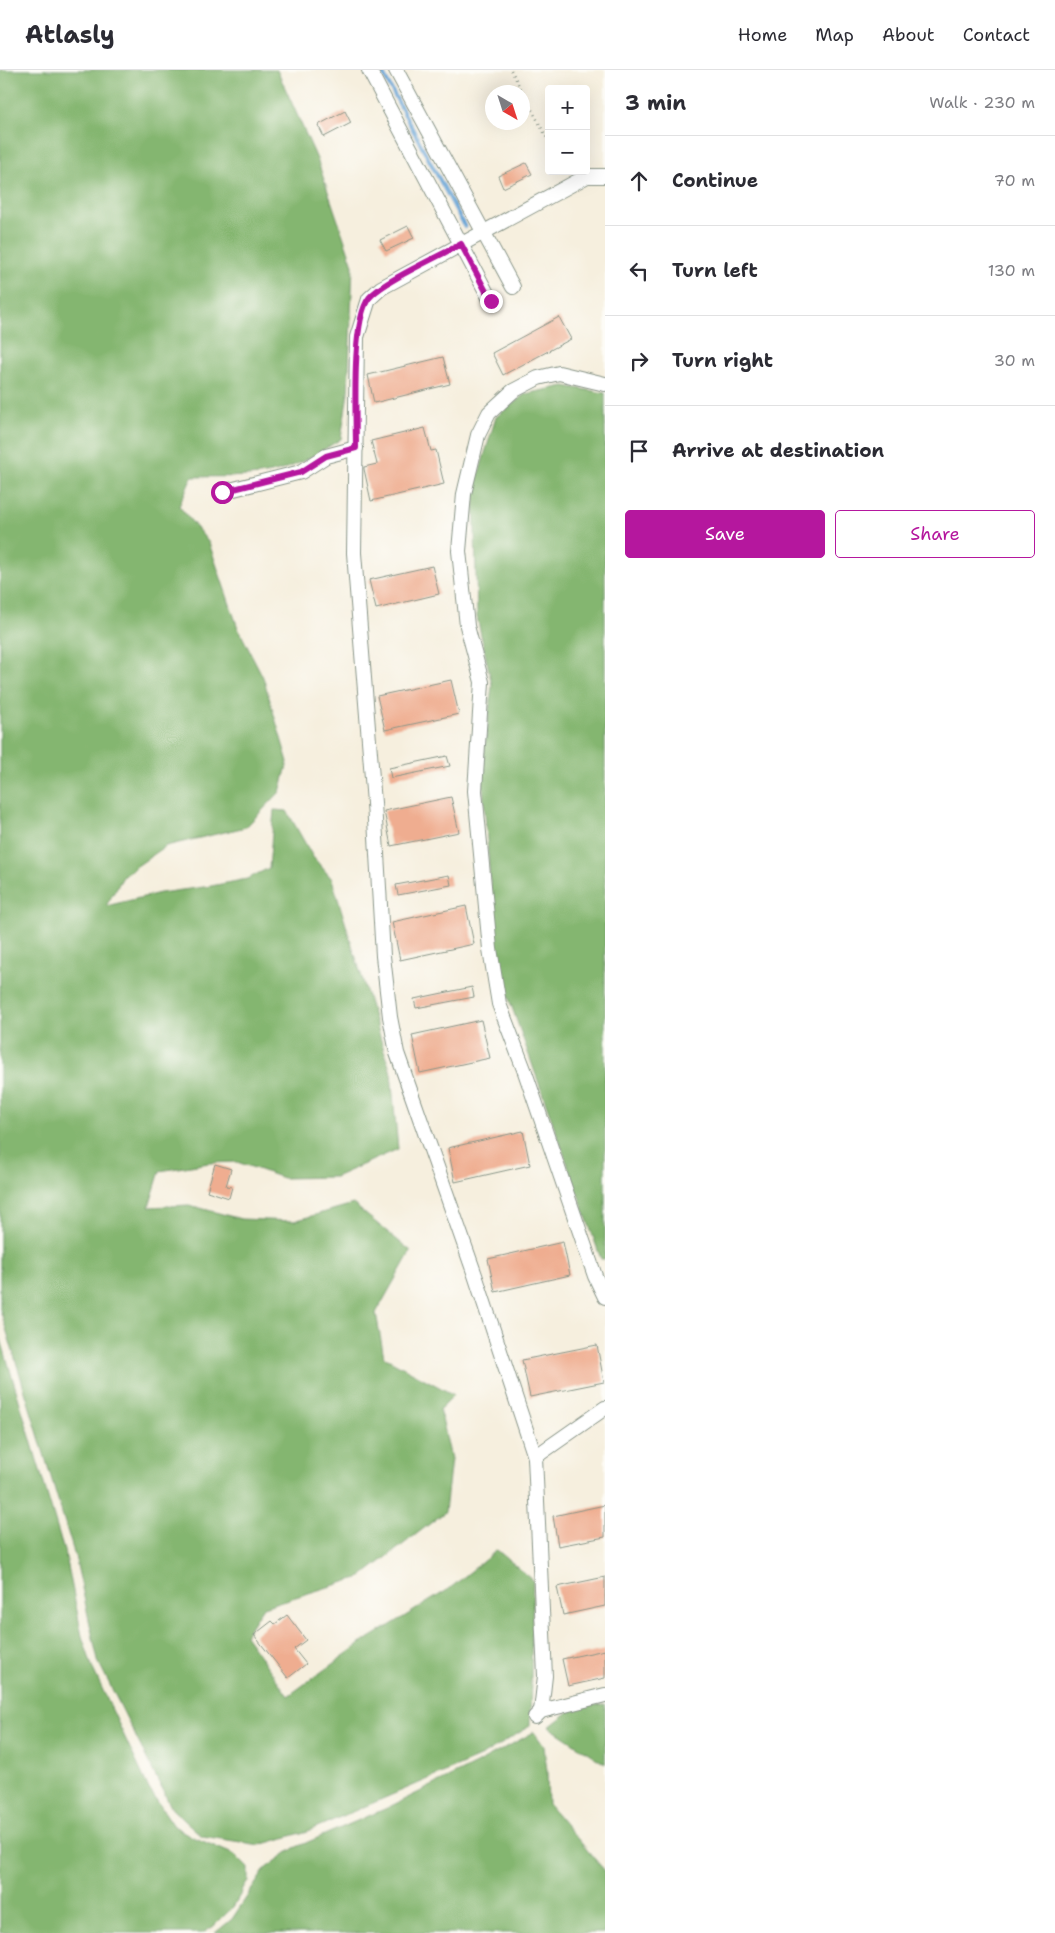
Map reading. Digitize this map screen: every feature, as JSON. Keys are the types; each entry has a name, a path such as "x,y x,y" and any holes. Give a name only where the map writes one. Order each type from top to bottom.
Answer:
{"street":[{"path":"368,70 491,301"},
{"path":"396,70 513,287"},
{"path":"605,176 587,176 381,288 368,299 357,337 354,553 374,803 383,956 391,1026 396,1053 475,1275 535,1458 545,1676 538,1714 605,1695"},
{"path":"605,384 559,373 538,378 513,391 489,412 478,435 464,494 460,551 468,626 482,682 475,791 490,949 499,1004 531,1090 595,1276 605,1297"},
{"path":"222,492 301,472 326,456 356,448"},
{"path":"535,1458 605,1408"}],"path":[{"path":"511,70 545,134"}],"green space":[{"path":"0,70 277,70 317,159 353,265 348,393 341,439 298,464 272,473 250,476 192,477 179,506 209,543 238,628 263,677 288,762 280,792 246,827 166,846 124,875 106,906 160,893 247,879 269,868 274,810 287,811 313,857 332,879 391,1073 398,1149 335,1177 283,1178 237,1162 209,1163 160,1171 149,1207 189,1205 241,1219 294,1221 353,1204 411,1251 376,1313 384,1357 454,1395 440,1409 451,1459 445,1512 361,1577 263,1607 245,1635 288,1696 360,1644 449,1589 497,1550 533,1580 530,1726 482,1756 308,1831 260,1845 202,1836 172,1809 98,1661 75,1556 0,1309"},
{"path":"564,386 605,393 605,1259 601,1259 496,962 482,773 492,685 477,617 474,489 496,417 525,394"},
{"path":"0,1336 67,1561 82,1636 93,1669 149,1789 174,1826 191,1836 235,1855 248,1868 248,1881 233,1907 214,1926 203,1933 0,1933"},
{"path":"605,1704 605,1764 549,1727 575,1707"},
{"path":"534,1732 544,1746 548,1804 605,1871 605,1933 215,1933 232,1919 266,1868 294,1848 387,1808 476,1764"}],"building":[{"path":"345,111 351,123 324,137 318,125"},
{"path":"526,163 532,174 503,188 498,176"},
{"path":"408,226 414,238 386,251 380,240"},
{"path":"559,317 571,339 503,375 492,353"},
{"path":"443,357 450,384 374,403 368,375"},
{"path":"425,428 431,451 436,450 444,484 371,501 364,467 377,464 371,441"},
{"path":"432,566 439,594 376,609 369,580"},
{"path":"451,680 459,714 385,730 377,696"},
{"path":"447,756 450,766 391,778 389,768"},
{"path":"451,797 459,832 391,846 384,811"},
{"path":"449,875 451,885 398,895 396,885"},
{"path":"466,906 474,944 400,960 392,922"},
{"path":"472,987 474,997 416,1008 414,999"},
{"path":"481,1020 490,1058 420,1073 412,1035"},
{"path":"523,1131 530,1165 455,1182 448,1148"},
{"path":"215,1164 231,1169 226,1186 232,1187 229,1198 207,1191"},
{"path":"563,1242 570,1275 495,1292 488,1259"},
{"path":"597,1345 604,1382 530,1397 522,1360"},
{"path":"605,1505 605,1537 558,1546 553,1516"},
{"path":"605,1577 605,1606 563,1615 557,1587"},
{"path":"287,1615 306,1640 294,1649 306,1664 288,1678 254,1635 272,1621 275,1624"},
{"path":"605,1650 605,1678 568,1686 562,1659"}],"waterway":[{"path":"381,70 465,227"}],"route":[{"path":"222,492 301,472 326,456 356,448 357,337 368,299 381,288 461,244 491,301"}]}
